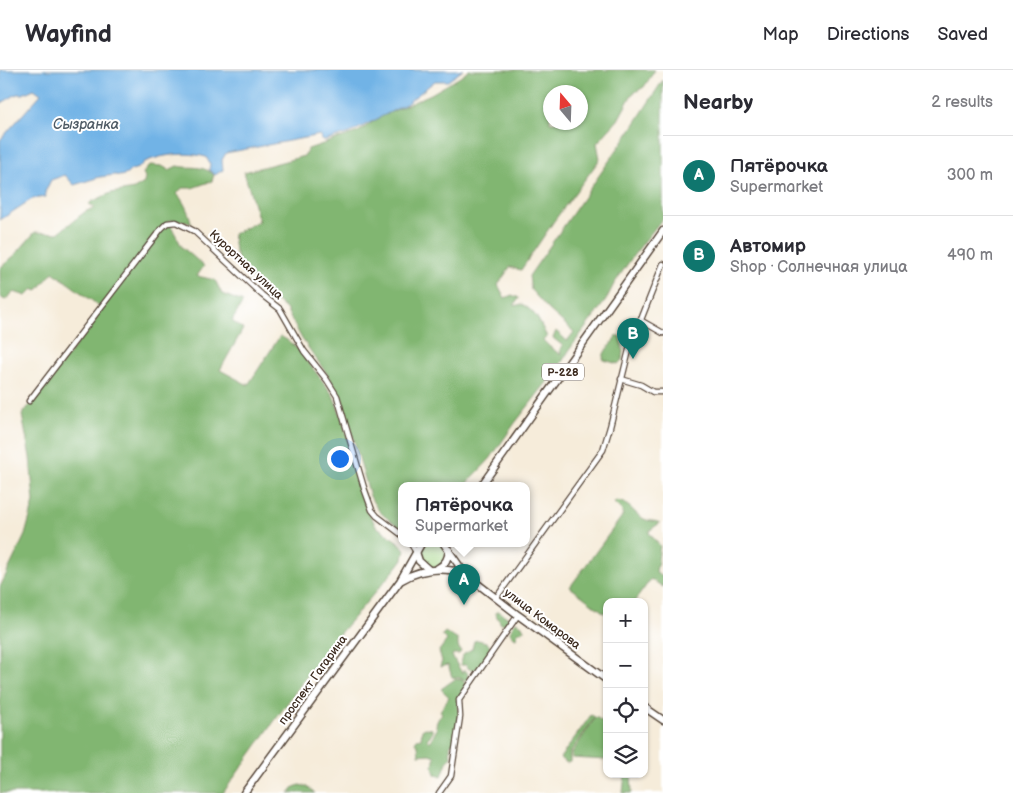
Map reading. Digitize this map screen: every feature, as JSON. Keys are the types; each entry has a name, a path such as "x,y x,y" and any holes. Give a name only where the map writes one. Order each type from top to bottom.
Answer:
{"main road":[{"name":"Р-228","path":"484,482 663,231"},
{"name":"проспект Гагарина","path":"244,793 400,581 419,547"},
{"path":"438,568 448,558 448,547"},
{"path":"449,547 465,574"},
{"path":"416,552 422,566 428,569"},
{"name":"проспект Гагарина","path":"400,581 412,574 428,569 438,568 465,574"},
{"name":"улица Комарова","path":"465,574 518,616 603,677"},
{"path":"648,710 663,720"}],"street":[{"name":"Курортная улица","path":"29,402 161,229 167,223 176,222 194,231 206,241 262,295 280,309 304,351 337,396 372,510 398,532"},
{"path":"496,598 603,450 629,350 663,264"},
{"path":"657,278 663,281"},
{"path":"640,320 663,333"},
{"path":"621,379 641,385 653,392 663,392"},
{"path":"413,547 416,552"},
{"path":"439,793 451,776 460,717 459,700 518,616"}],"green space":[{"path":"469,70 655,70 644,87 632,94 618,120 597,143 600,159 554,221 521,270 510,267 498,285 505,298 512,295 519,298 514,306 522,304 534,314 547,337 543,340 561,355 560,349 563,346 553,338 556,331 567,341 574,332 548,309 531,290 529,276 630,131 663,80 663,218 633,256 614,284 606,300 558,368 515,423 490,459 469,482 398,482 398,526 379,511 370,496 342,399 302,339 286,309 242,267 235,252 233,234 259,221 244,172 304,156 308,149 358,132 380,117 431,94"},
{"path":"150,165 162,166 169,170 177,166 201,168 214,175 212,181 192,188 182,188 177,194 186,208 191,224 184,221 168,220 182,247 204,266 197,276 215,280 222,294 243,302 232,321 243,329 220,370 248,385 280,336 299,350 333,395 342,418 367,509 376,526 398,542 398,547 403,547 405,550 403,559 322,654 223,793 0,793 0,587 25,535 34,502 30,457 22,415 96,319 94,317 102,308 53,272 37,291 33,289 26,296 14,292 5,300 0,297 0,268 15,255 35,232 58,233 86,211 93,209 95,207 89,204 91,202 111,193 134,189 144,183 145,177 143,173"},
{"path":"616,336 620,336 623,349 622,360 618,364 603,358"},
{"path":"616,501 624,503 640,517 660,523 650,530 649,533 660,546 656,573 663,577 663,587 651,579 637,598 603,598 603,612 570,587 623,515 622,511 614,503"},
{"path":"423,547 443,547 445,550 445,560 438,567 428,567 421,560 420,555"},
{"path":"498,611 510,619 508,623 501,624 495,613"},
{"path":"517,622 522,625 524,630 517,633 515,638 510,632 514,623"},
{"path":"445,632 458,640 461,652 452,656 462,673 464,670 467,672 469,681 452,677 448,665 440,667 442,661 439,651 447,640 442,635"},
{"path":"474,641 486,642 492,648 480,667 474,670 469,669 466,665 461,665 461,659 465,653 472,649"},
{"path":"455,679 462,680 468,687 458,700 459,716 455,743 450,746 451,758 447,762 442,776 435,774 433,766 435,756 429,754 419,755 418,746 415,742 421,738 422,730 425,728 432,729 432,734 427,739 430,742 437,729 436,723 442,713 440,711 449,697 441,689"},
{"path":"591,715 595,717 570,753 570,762 567,763 560,758"},
{"path":"596,717 603,722 603,760 572,758 572,753"},
{"path":"625,778 631,778 632,793 623,793"},
{"path":"300,785 308,787 315,793 289,793 294,787"}],"water":[{"name":"Сызранка","path":"0,70 463,70 448,81 435,81 406,104 350,133 325,141 321,140 320,135 226,153 222,160 223,170 215,175 209,170 210,164 206,157 184,154 169,155 147,161 121,176 100,177 74,185 65,175 51,180 45,192 46,197 32,199 0,220 0,140 41,94 34,89 23,94 17,94 0,104"}],"place":[{"name":"Автомир","path":"633,359"},
{"name":"Пятёрочка","path":"464,605"}]}
